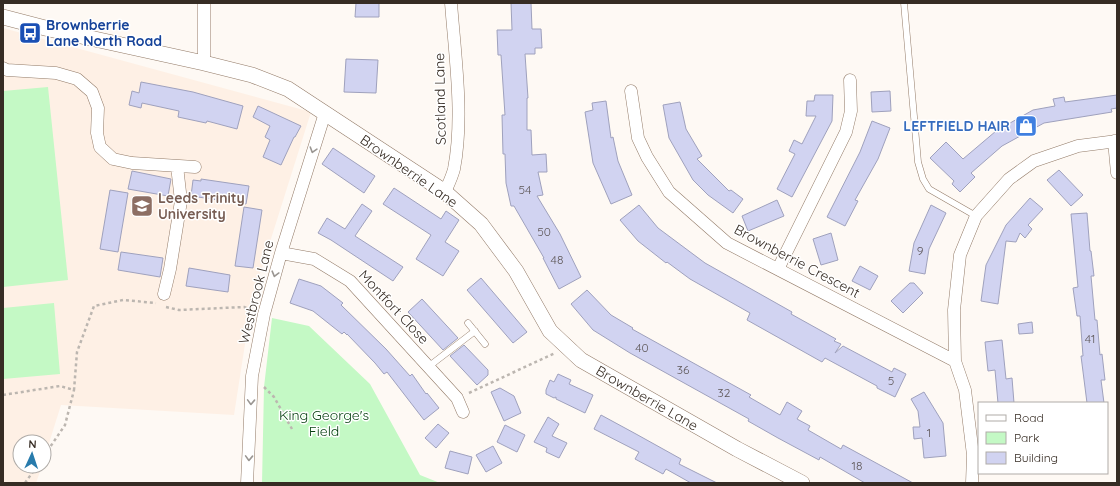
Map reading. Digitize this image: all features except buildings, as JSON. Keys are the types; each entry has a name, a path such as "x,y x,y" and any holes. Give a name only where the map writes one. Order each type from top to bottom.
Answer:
{"street":[{"path":"204,3 204,63"},
{"name":"Scotland Lane","path":"445,192 454,170 458,134 458,103 451,3"},
{"name":"Brownberrie Lane","path":"3,17 49,29 252,75 288,89 445,192 481,224 516,271 550,331 581,360 802,483"},
{"path":"3,68 7,70 56,73 77,79 92,92 98,108 97,133 100,147 113,159 132,163 195,167"},
{"path":"778,269 846,132 851,111 850,80"},
{"name":"Brownberrie Crescent","path":"631,91 638,138 647,157 669,192 727,242 955,361"},
{"name":"Westbrook Lane","path":"247,483 252,376 264,314 281,253 325,113"},
{"path":"972,483 973,455 966,390 955,361 954,310 960,255 976,216 1009,179 1034,161 1078,146 1116,141 1117,173"},
{"path":"164,294 170,269 181,201 177,166"},
{"name":"Montfort Close","path":"281,253 314,260 350,281 457,398 462,412"}],"lane":[{"path":"904,3 918,162 923,179 928,189 976,216"},
{"path":"468,323 485,344"},
{"path":"428,367 474,331"}],"path":[{"path":"52,444 65,425 74,390 77,352 94,306 123,300 152,302 179,310 244,307 264,314"},
{"path":"457,398 567,347"},
{"path":"252,376 274,397 292,429"},
{"path":"3,395 60,386 74,390"},
{"path":"25,483 31,474"}],"shaded area":[{"name":"Leeds Trinity University","path":"3,28 311,112 252,299 234,415 61,405 52,434 12,434 12,474 39,474 36,483 3,483"}],"green space":[{"path":"48,87 68,280 3,287 3,91"},
{"path":"54,303 60,374 3,379 3,308"},
{"name":"King George's Field","path":"272,318 309,326 370,384 420,475 440,483 262,483 264,387"}],"place":[{"name":"Brownberrie Lane North Road","path":"30,33"},
{"name":"LEFTFIELD HAIR","path":"1026,126"},
{"name":"Leeds Trinity University","path":"142,206"}]}
